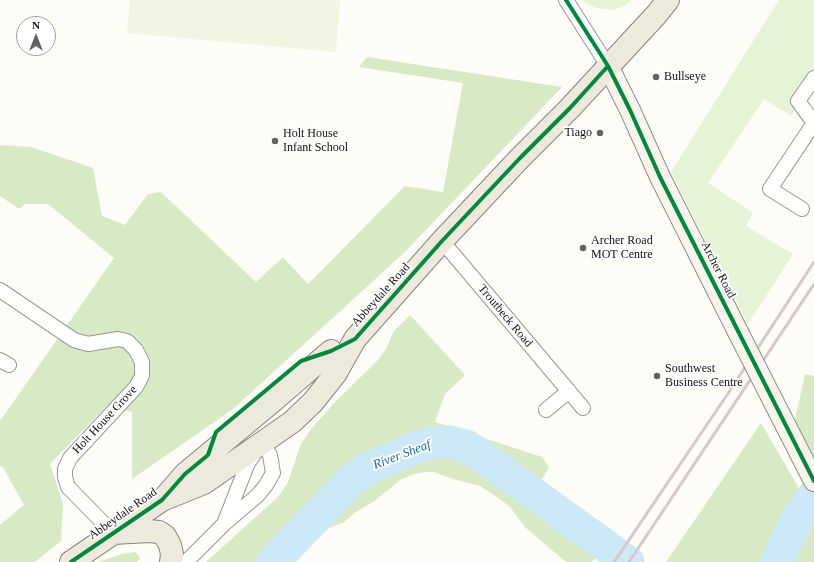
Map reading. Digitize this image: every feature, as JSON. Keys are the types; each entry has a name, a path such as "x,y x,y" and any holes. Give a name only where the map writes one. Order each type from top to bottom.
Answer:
{"main road":[{"name":"Abbeydale Road","path":"71,562 162,500 204,483 292,422 313,402 336,373 355,339 442,241 520,158 570,108 668,0"},
{"name":"Abbeydale Road","path":"208,455 216,432 301,361 330,351 355,339"},
{"name":"Abbeydale Road","path":"162,500 185,474 330,351"},
{"path":"234,434 262,442 274,400"},
{"path":"113,533 158,532 165,536 170,545 172,554 171,562"}],"street":[{"path":"566,0 608,66"},
{"name":"Archer Road","path":"608,66 630,110 660,177 810,474"},
{"path":"802,209 770,189 814,123 798,101 814,78"},
{"name":"Troutbeck Road","path":"442,241 583,408"},
{"name":"Holt House Grove","path":"0,290 74,340 88,344 118,339 127,341 136,350 142,362 142,376 136,387 70,458 65,469 65,477 68,487 113,533"},
{"path":"546,410 569,391"},
{"path":"186,562 224,524 258,495 266,485 273,473 270,455 262,442 247,465 224,524"}],"green space":[{"path":"130,0 340,0 336,52 127,33"},
{"path":"583,0 632,0 622,7 611,10 596,8"},
{"path":"779,0 814,0 814,81 791,116 764,99 708,183 753,213 746,226 793,254 748,324 671,172"},
{"path":"367,57 562,87 405,252 233,409 132,479 132,412 108,405 50,464 63,504 61,541 35,562 0,562 0,525 24,505 3,467 0,466 0,421 114,258 48,204 25,204 19,209 0,196 0,145 31,147 93,168 102,216 125,225 148,194 161,192 256,282 283,257 308,284 405,186 443,192 463,83 359,67"},
{"path":"410,315 465,375 445,394 435,422 542,457 549,467 530,495 525,499 524,503 539,512 542,510 551,518 576,530 580,530 596,523 607,526 611,530 612,535 592,562 566,562 525,527 509,506 480,486 434,472 426,472 414,474 400,480 376,500 356,512 344,522 314,536 291,562 206,562 279,496 288,482 301,444 311,429 336,401 377,361 386,349 394,331"},
{"path":"805,374 814,376 814,456 794,424"},
{"path":"761,423 814,514 814,562 666,562"},
{"path":"135,552 140,558 137,562 98,562 122,554"}],"waterway":[{"name":"River Sheaf","path":"273,562 352,480 365,470 419,446 437,442 450,442 466,446 628,562"},
{"name":"River Sheaf","path":"777,562 798,517 814,495"}],"railway":[{"path":"614,562 729,392 814,262"},
{"path":"629,562 814,284"}],"cycle path":[{"path":"566,0 608,66 630,110 660,177 814,481"},
{"path":"71,562 162,500 185,474 208,455 216,432 301,361 331,351 355,339 442,241 520,158 570,108 608,66"}],"place":[{"name":"Bullseye","path":"656,77"},
{"name":"Tiago","path":"600,133"},
{"name":"Holt House Infant School","path":"275,141"},
{"name":"Archer Road MOT Centre","path":"583,248"},
{"name":"Southwest Business Centre","path":"657,376"}]}
